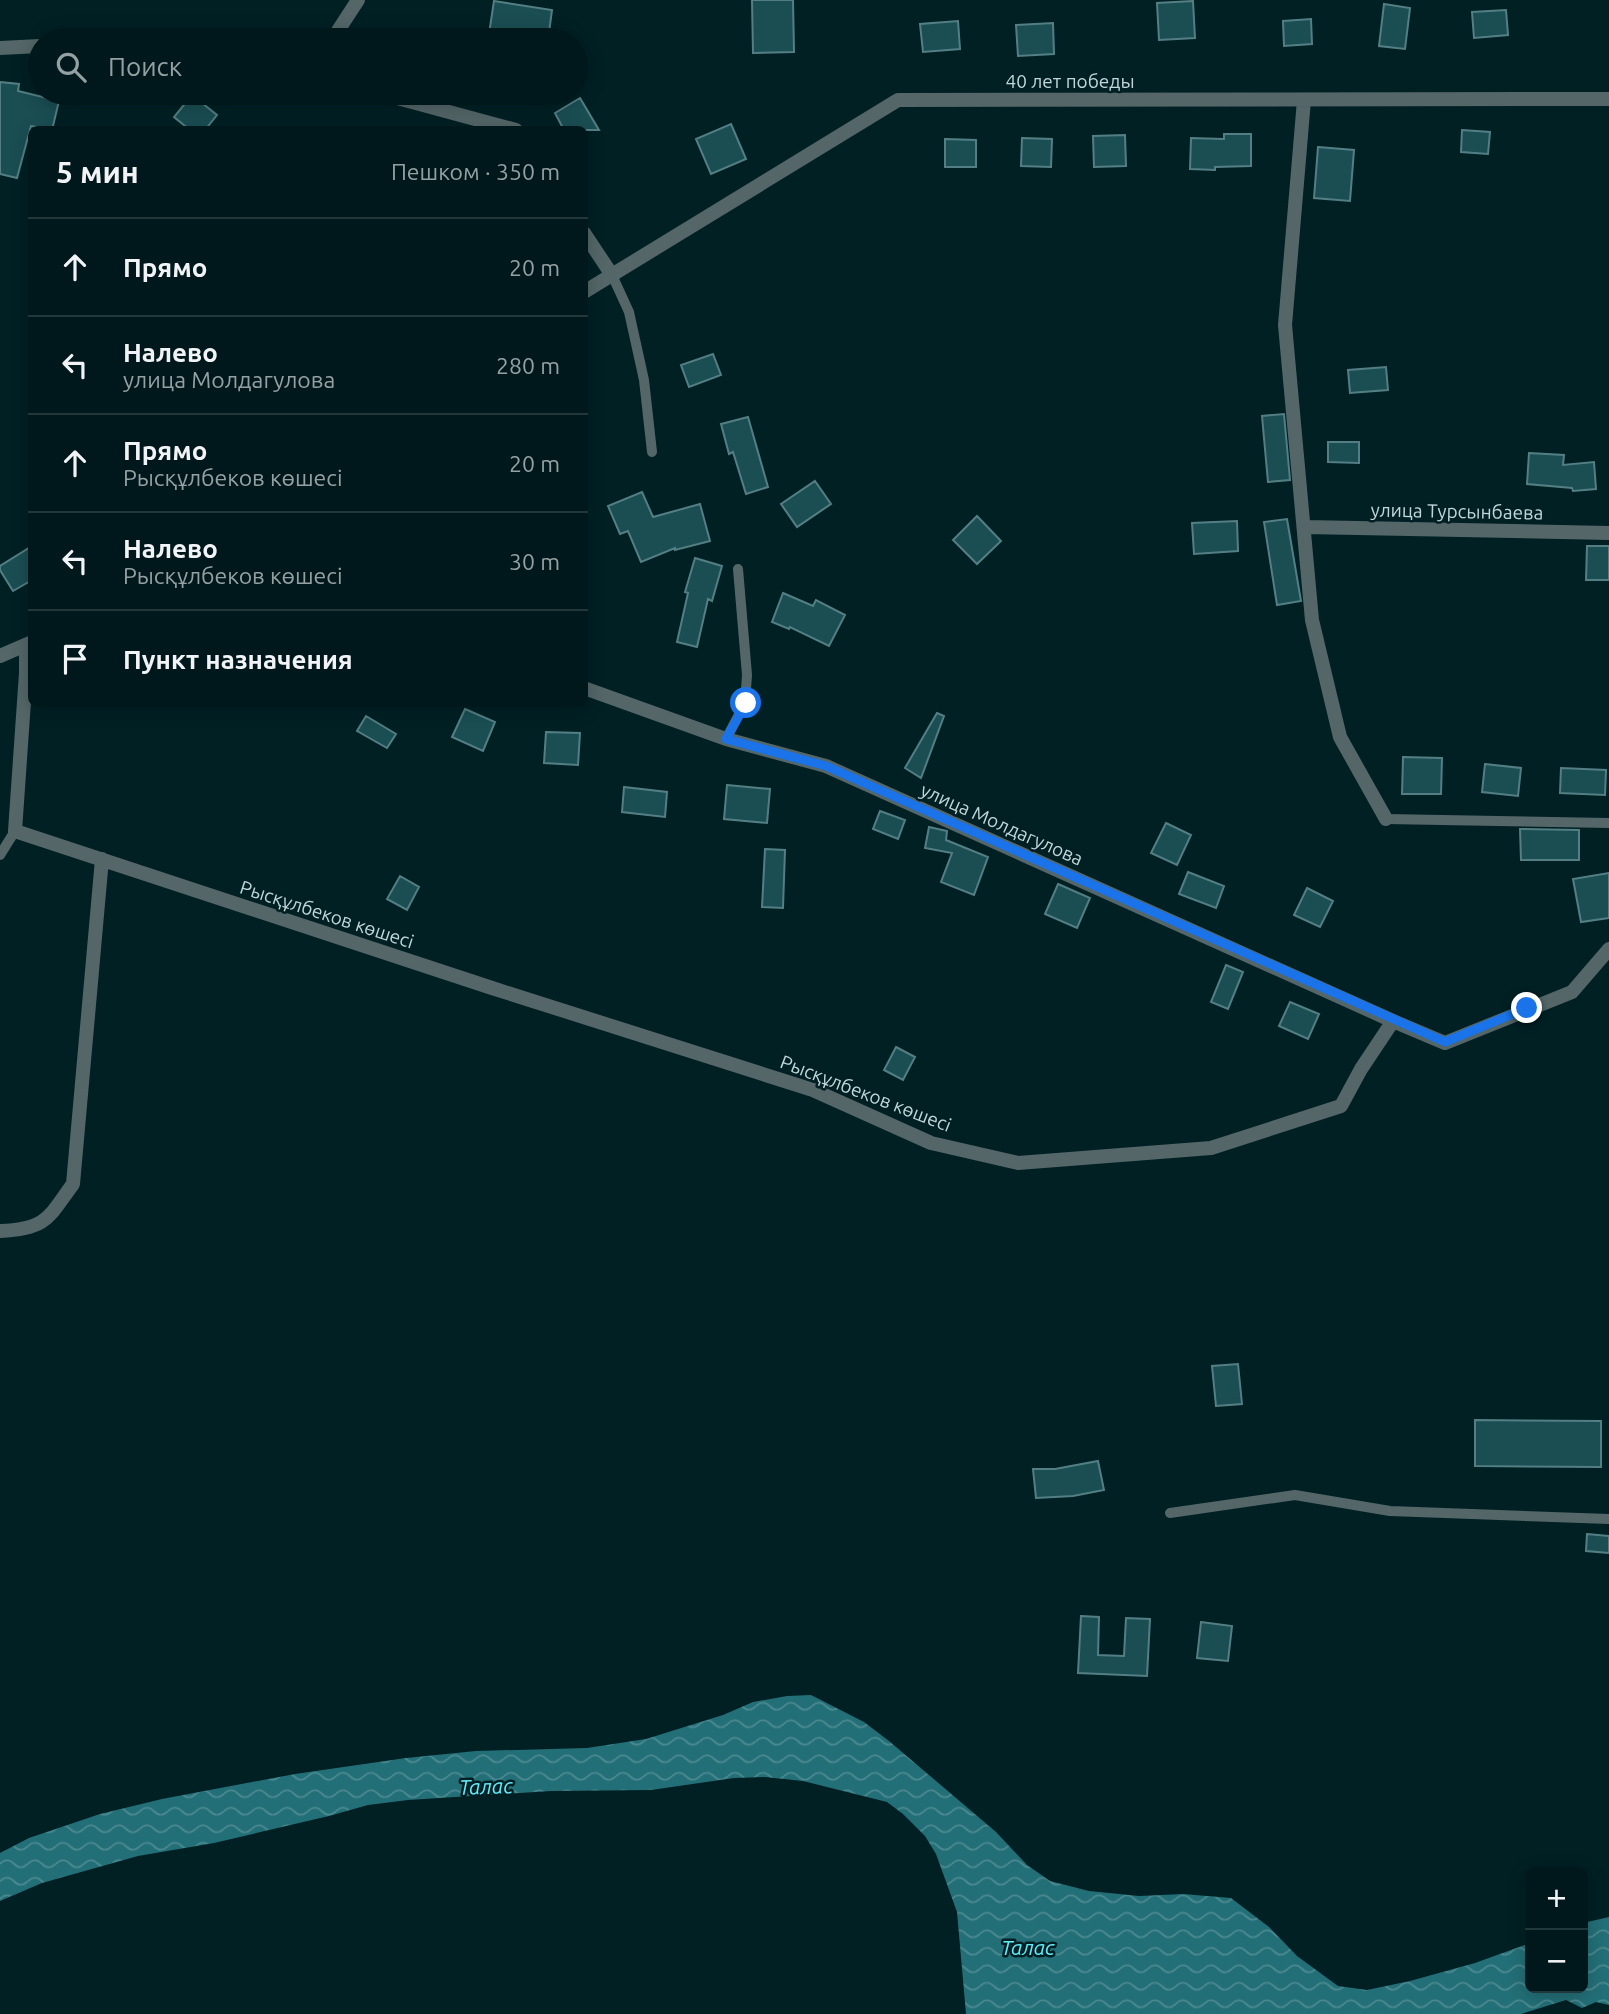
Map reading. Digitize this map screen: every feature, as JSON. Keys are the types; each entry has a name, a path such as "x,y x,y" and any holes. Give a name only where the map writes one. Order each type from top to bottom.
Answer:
{"street":[{"path":"340,28 358,0"},
{"path":"0,48 28,47"},
{"name":"40 лет победы","path":"588,290 898,100 1609,99"},
{"path":"1304,100 1285,325 1312,620 1340,737 1386,819"},
{"path":"423,105 501,126"},
{"path":"588,239 612,275"},
{"name":"улица Турсынбаева","path":"1305,527 1609,533"},
{"path":"0,656 28,644"},
{"path":"15,831 28,654"},
{"name":"улица Молдагулова","path":"588,689 726,739 826,766 1393,1021"},
{"name":"Рысқұлбеков көшесі","path":"15,831 505,993 814,1090 931,1143 1018,1163 1211,1148 1341,1106 1361,1069 1393,1021"},
{"path":"0,1231 21,1230 45,1222 73,1184 102,859"},
{"path":"1393,1021 1445,1042 1572,992 1609,949"}],"lane":[{"path":"612,275 629,312 644,380 652,452"},
{"path":"726,739 746,703 747,675 738,569"},
{"path":"1386,819 1609,823"},
{"path":"0,855 15,831"},
{"path":"1170,1513 1295,1495 1390,1511 1609,1518"}],"water":[{"name":"Талас","path":"811,1695 864,1722 996,1832 1027,1865 1050,1881 1089,1891 1139,1896 1183,1894 1231,1898 1269,1927 1297,1956 1338,1986 1367,1990 1410,1981 1475,1963 1525,1945 1525,1993 1588,1993 1588,1922 1609,1917 1609,2005 1596,2002 1582,2008 1566,2000 1521,2014 966,2014 957,1912 936,1854 925,1836 887,1802 803,1781 765,1777 734,1778 651,1790 551,1791 368,1805 214,1843 138,1856 42,1883 0,1901 0,1853 29,1838 100,1814 162,1799 295,1774 406,1758 476,1751 587,1748 646,1739 723,1715 753,1702"}],"building":[{"path":"752,0 793,0 794,52 753,53"},
{"path":"494,1 552,10 550,28 490,28"},
{"path":"1193,1 1195,38 1159,40 1157,3"},
{"path":"1384,4 1410,8 1405,49 1379,46"},
{"path":"1506,10 1508,35 1474,38 1472,12"},
{"path":"1311,19 1312,44 1284,46 1283,21"},
{"path":"958,21 960,49 923,52 920,24"},
{"path":"1053,23 1054,54 1018,56 1016,25"},
{"path":"0,82 19,84 18,91 28,93 28,105 58,105 53,126 28,126 28,137 17,178 0,174"},
{"path":"184,105 204,105 217,115 208,126 185,126 174,117"},
{"path":"568,105 584,105 599,130 588,130 588,126 562,126 555,113"},
{"path":"731,124 746,159 711,174 696,139"},
{"path":"1462,130 1490,132 1488,154 1461,152"},
{"path":"1224,134 1251,134 1251,166 1215,167 1215,170 1190,169 1191,138 1224,139"},
{"path":"1125,135 1126,166 1094,167 1093,136"},
{"path":"1022,138 1052,139 1051,167 1021,166"},
{"path":"945,139 976,140 976,167 945,167"},
{"path":"1318,147 1354,150 1350,201 1314,198"},
{"path":"713,354 721,375 689,387 681,365"},
{"path":"1386,367 1388,390 1350,393 1348,370"},
{"path":"1284,414 1290,480 1268,482 1262,416"},
{"path":"748,417 768,487 746,494 733,452 729,454 721,424"},
{"path":"1328,442 1359,442 1359,463 1328,462"},
{"path":"1529,453 1564,455 1563,465 1594,462 1596,489 1573,491 1572,488 1527,484"},
{"path":"815,481 831,504 797,527 781,504"},
{"path":"642,492 653,517 700,504 710,541 675,548 641,562 628,531 620,534 608,506"},
{"path":"977,516 1001,541 977,564 953,540"},
{"path":"1287,519 1301,601 1277,605 1264,522"},
{"path":"1237,521 1238,551 1194,554 1192,523"},
{"path":"1587,546 1609,546 1609,580 1586,580"},
{"path":"28,548 28,582 13,591 0,566"},
{"path":"695,558 722,566 712,601 708,599 697,647 677,642 688,593 685,592"},
{"path":"783,593 813,606 816,600 845,615 829,646 790,627 789,629 772,622"},
{"path":"465,709 495,722 483,751 452,737"},
{"path":"937,713 944,716 921,778 905,768"},
{"path":"366,716 396,734 387,748 357,731"},
{"path":"546,732 580,733 578,765 544,763"},
{"path":"1403,757 1442,758 1441,794 1402,794"},
{"path":"1485,764 1521,768 1518,796 1482,792"},
{"path":"1561,768 1606,770 1605,795 1560,793"},
{"path":"727,785 770,789 767,823 724,819"},
{"path":"624,787 667,792 665,817 622,812"},
{"path":"880,811 905,820 898,839 873,829"},
{"path":"1166,823 1191,835 1177,865 1151,853"},
{"path":"929,827 947,831 946,840 988,857 974,895 941,882 952,853 925,848"},
{"path":"1520,829 1579,830 1579,860 1521,860"},
{"path":"765,849 785,850 783,908 762,907"},
{"path":"1188,872 1224,886 1216,908 1179,894"},
{"path":"1609,873 1609,918 1581,922 1573,879"},
{"path":"400,876 419,887 407,910 387,899"},
{"path":"1058,884 1090,898 1077,928 1045,914"},
{"path":"1307,888 1333,901 1320,927 1294,915"},
{"path":"1226,965 1243,972 1228,1009 1211,1002"},
{"path":"1290,1002 1319,1014 1308,1039 1279,1026"},
{"path":"896,1047 915,1057 903,1080 884,1070"},
{"path":"1238,1364 1242,1404 1216,1406 1212,1366"},
{"path":"1475,1420 1601,1421 1601,1467 1475,1466"},
{"path":"1098,1461 1104,1490 1073,1496 1036,1498 1033,1469 1055,1469"},
{"path":"1587,1534 1609,1536 1609,1553 1586,1551"},
{"path":"1081,1616 1099,1617 1098,1655 1124,1656 1126,1618 1150,1619 1147,1676 1078,1673"},
{"path":"1201,1622 1232,1626 1228,1661 1197,1658"}],"route":[{"path":"746,703 726,739 826,766 1445,1042 1527,1008"}]}
